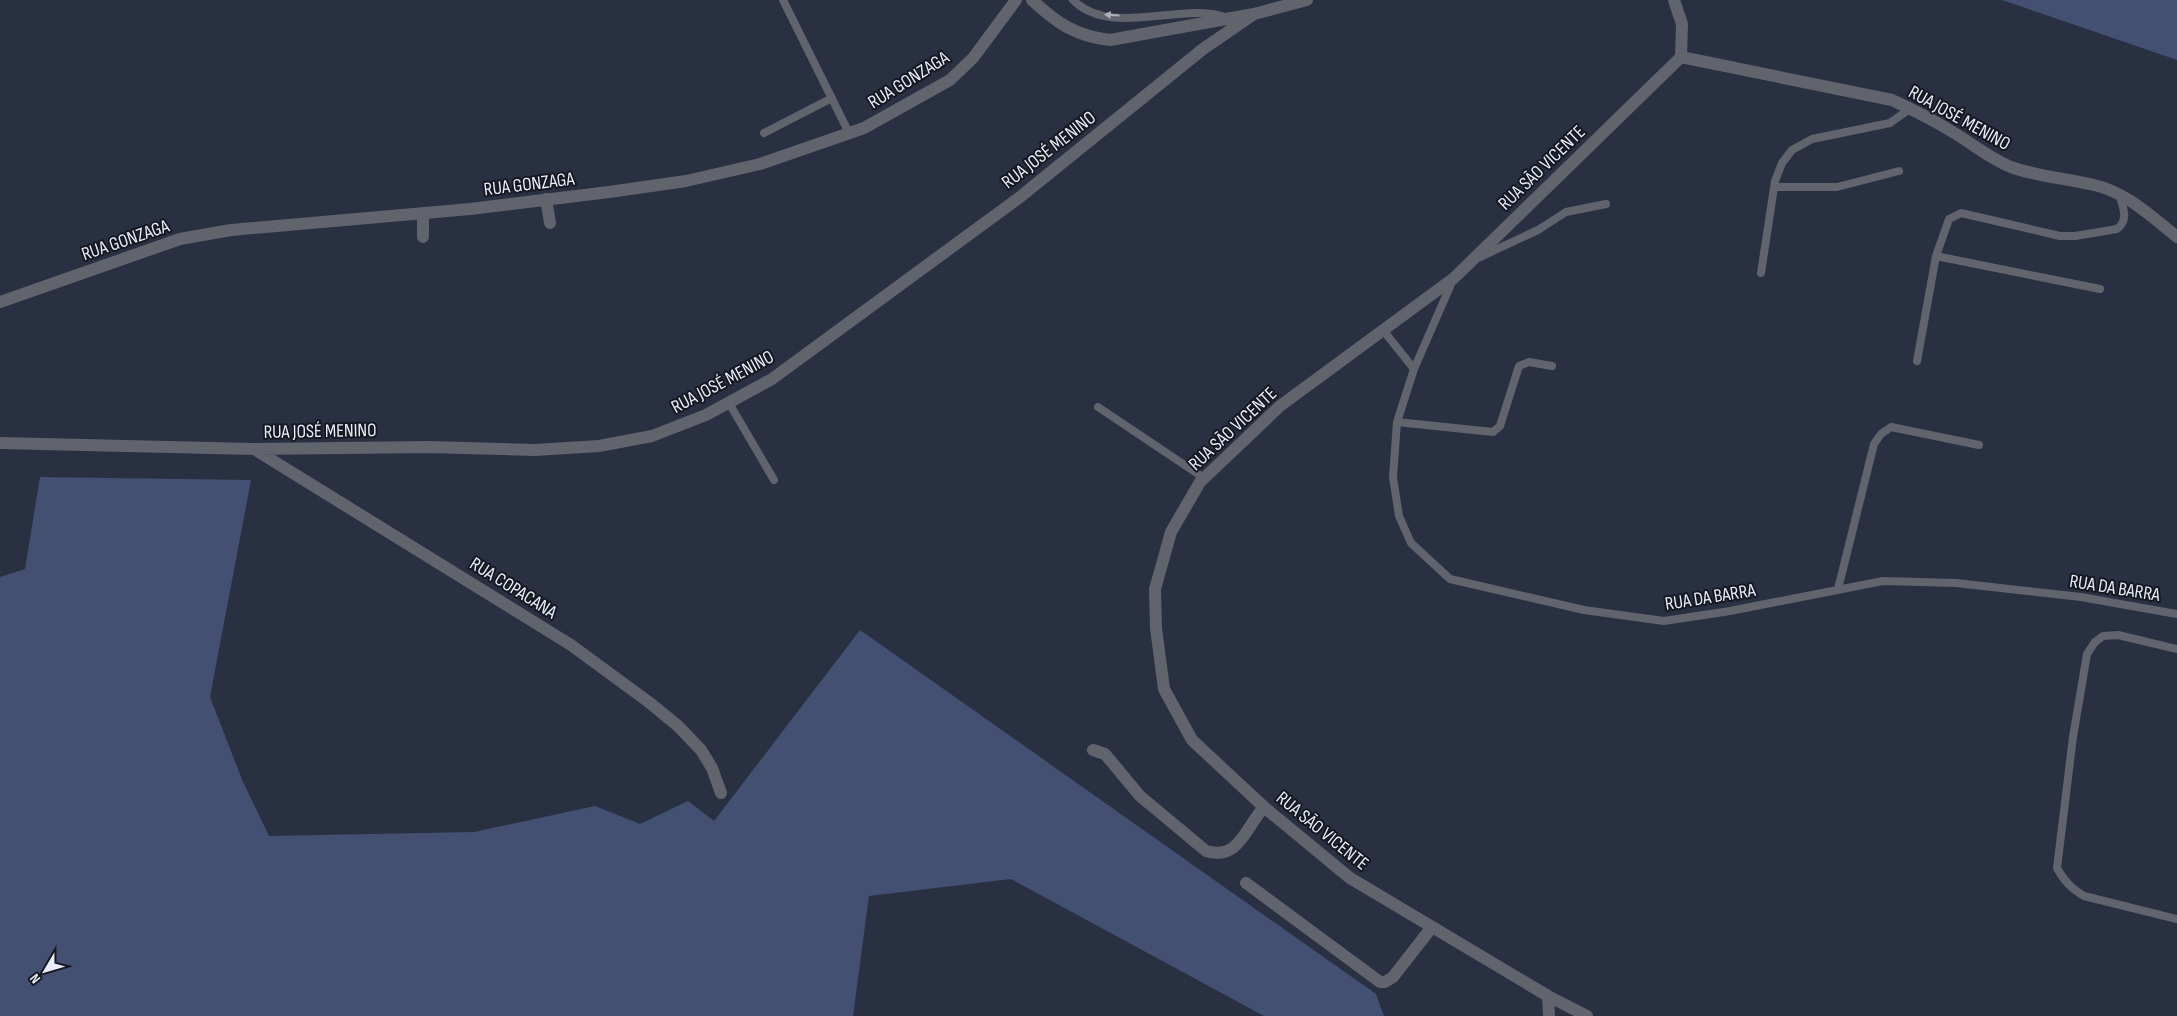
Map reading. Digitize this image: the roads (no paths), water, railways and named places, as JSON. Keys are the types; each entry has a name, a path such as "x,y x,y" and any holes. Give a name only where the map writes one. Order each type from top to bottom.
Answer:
{"street":[{"name":"RUA GONZAGA","path":"0,302 180,239 231,230 546,200 695,179 760,164 864,128 950,80 973,58 1016,0"},
{"path":"1032,0 1061,23 1087,37 1110,40 1254,14 1307,0"},
{"path":"1674,0 1682,24 1680,57"},
{"name":"RUA JOSÉ MENINO","path":"0,443 254,449 429,448 535,450 599,446 652,436 706,415 772,379 1004,209 1203,48 1254,14"},
{"name":"RUA JOSÉ MENINO","path":"1680,57 1892,100 1911,108 1994,159 2012,167 2043,176 2095,185 2131,200 2177,237"},
{"name":"RUA SÃO VICENTE","path":"1587,1016 1548,996 1350,878 1264,807 1192,740 1164,689 1156,628 1155,589 1171,532 1200,482 1280,406 1454,278 1680,57"},
{"path":"546,200 550,223"},
{"path":"423,213 424,237"},
{"name":"RUA COPACANA","path":"254,449 571,645 650,703 678,726 701,750 712,768 721,793"},
{"path":"1093,750 1105,754 1140,796 1206,851 1214,854 1229,852 1237,846 1264,807"},
{"path":"1246,883 1380,982 1385,982 1393,977 1432,927"},
{"path":"1548,996 1549,1016"}],"lane":[{"path":"783,0 849,133"},
{"path":"1072,0 1078,6 1094,13 1117,16 1198,8 1217,12 1228,18"},
{"path":"764,133 832,98"},
{"path":"1761,274 1774,188 1782,163 1792,150 1812,139 1890,123 1911,108"},
{"path":"1774,188 1837,187 1899,171"},
{"path":"1917,361 1936,256 1947,222 1961,213 2060,236 2075,236 2117,229 2122,225 2124,215 2120,196"},
{"path":"1473,260 1538,230 1566,212 1606,204"},
{"path":"1936,256 2100,289"},
{"name":"RUA DA BARRA","path":"1454,278 1414,369 1397,422 1394,477 1399,516 1411,543 1450,579 1584,610 1664,621 1730,611 1883,581 1956,583 2081,597 2177,614"},
{"path":"1383,330 1414,369"},
{"path":"1397,422 1493,432 1500,426 1519,366 1529,362 1552,366"},
{"path":"729,402 774,480"},
{"path":"1098,407 1204,478"},
{"path":"1838,589 1874,444 1881,434 1891,427 1979,445"},
{"path":"2177,649 2118,635 2103,636 2095,642 2087,654 2073,737 2057,868 2063,880 2072,889 2084,896 2177,920"}]}
